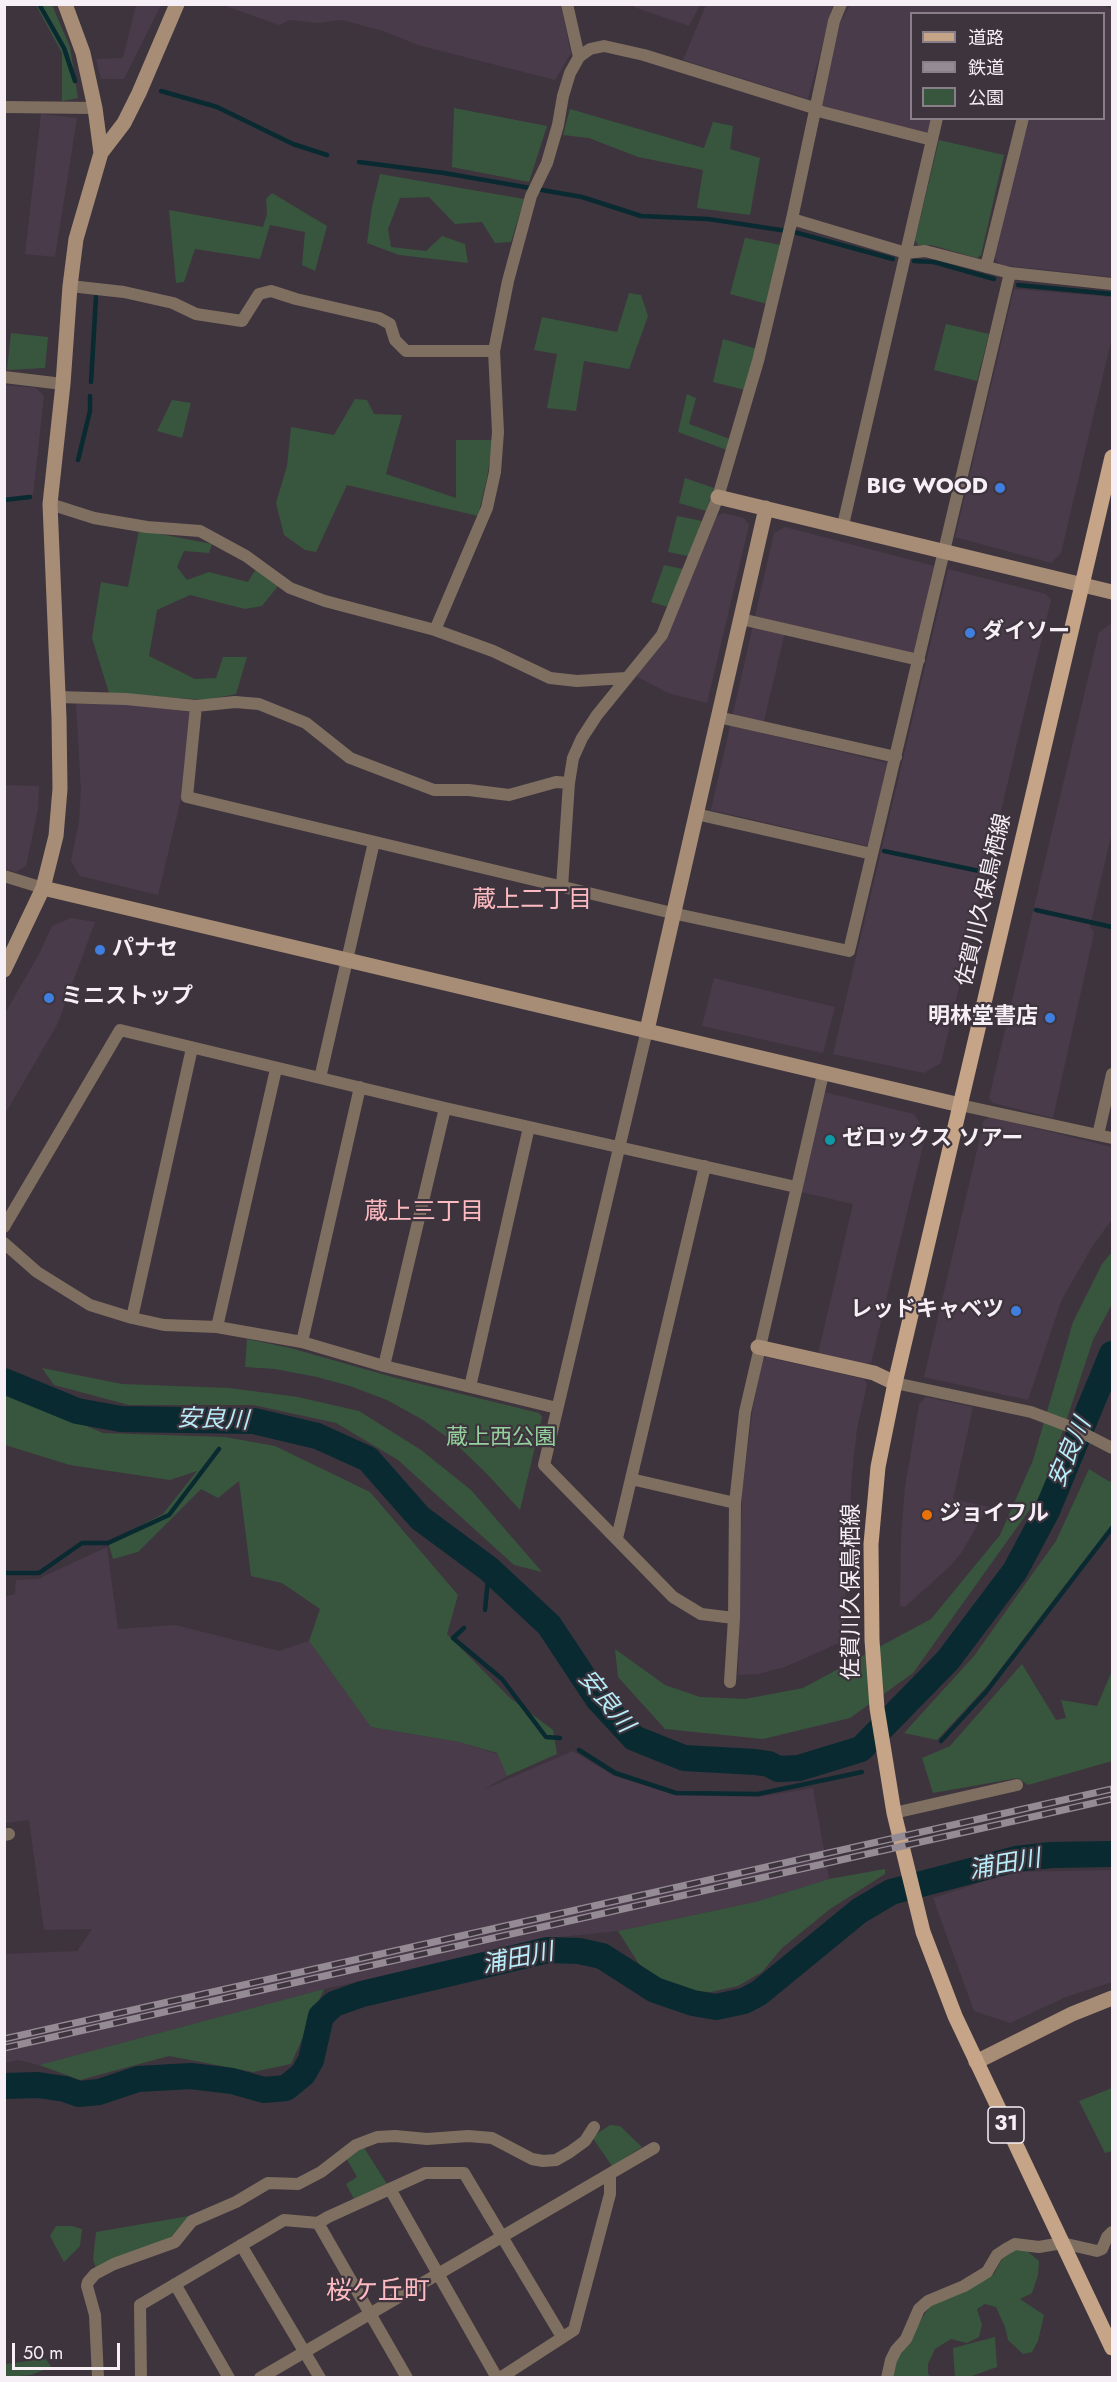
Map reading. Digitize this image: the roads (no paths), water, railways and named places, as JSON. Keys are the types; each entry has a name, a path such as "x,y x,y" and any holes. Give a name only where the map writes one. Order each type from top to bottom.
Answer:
{"main road":[{"name":"佐賀川久保鳥栖線","path":"1113,457 895,1383 878,1467 872,1533 872,1652 884,1755 909,1881 927,1942 955,2016 976,2062 1113,2348"}],"street":[{"path":"65,4 83,53 95,108 101,153"},
{"path":"4,970 43,888 56,836 60,789 50,504 76,239 101,153 124,123 140,93 177,4"},
{"path":"567,4 579,57"},
{"path":"562,887 569,783 573,758 582,738 662,634 718,497 755,371 791,222 834,21 841,4"},
{"path":"435,630 447,597 480,526 495,472 498,432 494,351 508,281 531,196 538,183 558,125 570,73 579,57 590,49 604,46 644,55 822,112 932,140"},
{"path":"4,107 95,108"},
{"path":"843,525 937,120"},
{"path":"986,267 1023,120"},
{"path":"791,222 906,253 925,251 1010,273 1113,284"},
{"path":"196,706 187,797 672,913 849,951 1010,273"},
{"path":"70,286 124,292 172,303 196,314 242,321 259,294 271,291 379,318 390,324 395,340 406,351 494,351"},
{"path":"4,377 63,384"},
{"path":"718,497 843,525 1113,592"},
{"path":"50,504 94,518 147,527 200,531 246,556 290,588 326,601 435,630 493,651 550,678 577,681 626,678"},
{"path":"734,1618 701,1614 673,1597 544,1466 620,1147 766,508"},
{"path":"741,619 919,660"},
{"path":"58,697 126,699 196,706 235,702 258,705 306,723 350,758 435,790 469,790 509,795 556,782 569,783"},
{"path":"718,717 896,757"},
{"path":"696,814 872,854"},
{"path":"320,1078 374,842"},
{"path":"4,876 43,888 823,1074 1113,1138"},
{"path":"4,1227 120,1030 276,1069 796,1187"},
{"path":"132,1318 192,1048"},
{"path":"217,1327 276,1069"},
{"path":"730,1682 734,1618 735,1503 745,1412 758,1347 823,1074"},
{"path":"1098,1135 1113,1074"},
{"path":"302,1342 360,1088"},
{"path":"384,1366 445,1108"},
{"path":"470,1387 529,1127"},
{"path":"617,1538 705,1166"},
{"path":"4,1243 36,1272 90,1305 132,1318 164,1325 217,1327 302,1342 384,1366 557,1408"},
{"path":"758,1347 874,1373 895,1383 1043,1416 1112,1448"},
{"path":"631,1479 735,1503"},
{"path":"894,1813 1017,1785"},
{"path":"976,2062 1072,2014 1113,1998"},
{"path":"98,2378 94,2316 88,2282 96,2274 114,2264 175,2242 192,2221 236,2202 268,2183 298,2184 321,2172 356,2145 377,2137 492,2138 532,2159 543,2161 556,2160 570,2152 585,2141 594,2127"},
{"path":"260,2378 654,2148"},
{"path":"141,2378 140,2305 284,2220 318,2223 425,2173 464,2173 562,2337"},
{"path":"390,2189 499,2378 574,2330 610,2193 609,2175"},
{"path":"318,2223 407,2378"},
{"path":"887,2378 891,2360 906,2339 919,2309 928,2301 980,2277 987,2272 998,2255 1015,2244 1039,2247 1062,2243 1097,2251 1102,2249 1107,2237 1113,2232"},
{"path":"242,2245 320,2378"},
{"path":"175,2284 229,2378"}],"waterway":[{"path":"39,4 64,48 75,81"},
{"path":"161,91 217,107 293,144 327,155"},
{"path":"359,162 444,173 582,197 641,216 708,219 794,232 893,259"},
{"path":"914,261 934,262 994,279"},
{"path":"1018,285 1112,294"},
{"path":"91,382 96,297"},
{"path":"78,460 90,411 90,396"},
{"path":"4,500 30,497"},
{"path":"884,851 984,872"},
{"path":"1036,910 1112,927"},
{"name":"安良川","path":"4,1381 77,1411 121,1419 254,1421 317,1436 368,1459 420,1518 489,1569 549,1625 598,1699 634,1738 684,1758 755,1762 769,1764 778,1769 799,1768 861,1749 948,1660 1015,1571 1047,1511 1112,1354"},
{"path":"4,1573 39,1573 82,1543 108,1543 169,1515 219,1449"},
{"path":"941,1741 986,1692 1112,1528"},
{"path":"485,1610 489,1569"},
{"path":"464,1628 453,1638 502,1679 546,1737 560,1738"},
{"path":"579,1750 615,1773 676,1793 758,1794 862,1772"},
{"name":"浦田川","path":"4,2086 38,2085 65,2089 79,2094 99,2092 138,2079 191,2076 232,2081 264,2090 286,2088 303,2074 311,2060 321,2016 334,2004 362,1994 548,1950 579,1951 602,1956 655,1990 693,2003 716,2007 744,2001 759,1993 859,1911 891,1892 1016,1859 1051,1855 1112,1854"}],"railway":[{"path":"4,2039 1112,1789"},
{"path":"4,2048 1112,1799"}],"place":[{"name":"BIG WOOD","path":"1000,488"},
{"name":"ダイソー","path":"970,633"},
{"name":"パナセ","path":"100,950"},
{"name":"ミニストップ","path":"49,998"},
{"name":"明林堂書店","path":"1050,1018"},
{"name":"ゼロックス ソアー","path":"830,1140"},
{"name":"レッドキャベツ","path":"1016,1311"},
{"name":"ジョイフル","path":"927,1515"}],"district":[{"name":"蔵上二丁目","path":"532,901"},
{"name":"蔵上三丁目","path":"424,1213"},
{"name":"桜ケ丘町","path":"378,2293"}],"park label":[{"name":"蔵上西公園","path":"501,1439"}]}
